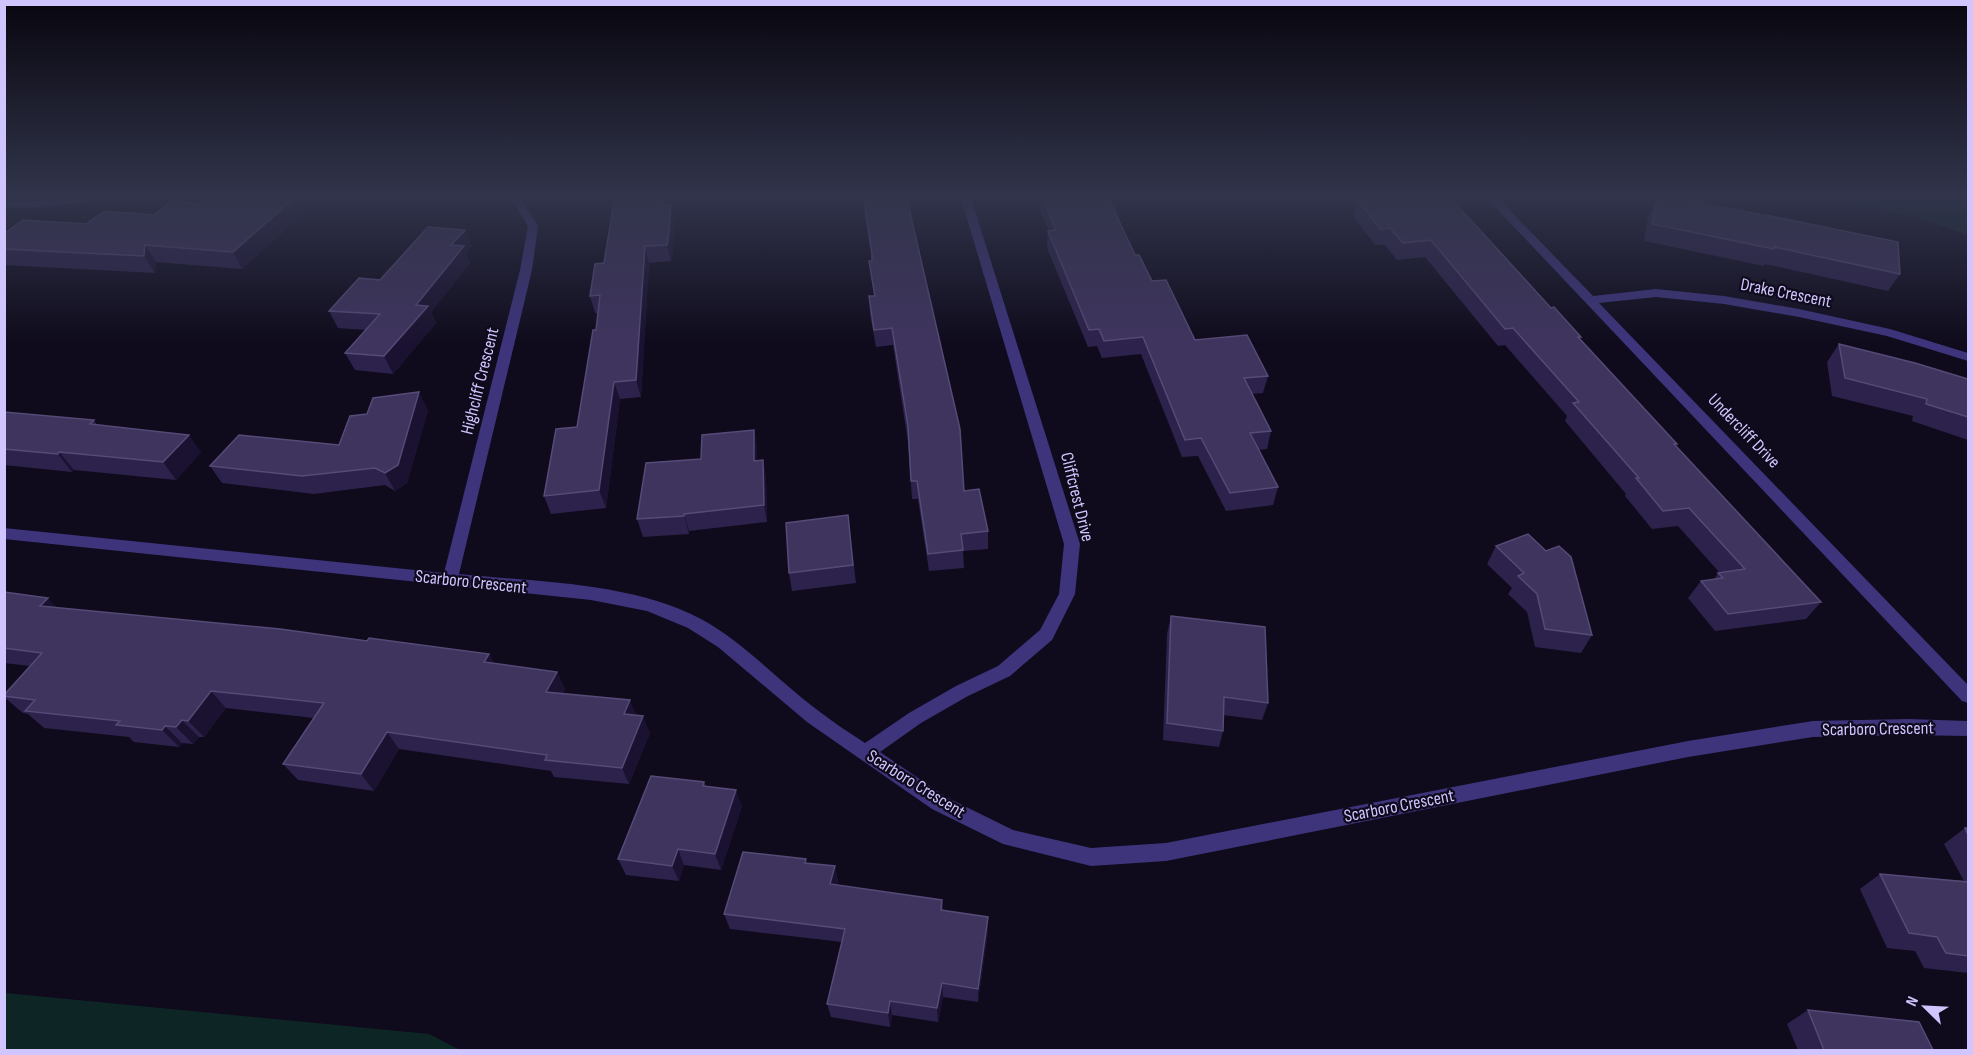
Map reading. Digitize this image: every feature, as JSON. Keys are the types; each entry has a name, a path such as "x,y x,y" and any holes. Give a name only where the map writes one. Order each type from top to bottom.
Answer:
{"street":[{"name":"Highcliff Crescent","path":"450,580 526,270 530,244"},
{"name":"Cliffcrest Drive","path":"866,752 915,718 962,691 1004,671 1046,635 1067,594 1072,544 980,244"},
{"name":"Undercliff Drive","path":"1537,244 1968,696"},
{"name":"Drake Crescent","path":"1592,300 1656,293 1724,300 1799,313 1878,331 1968,357"},
{"name":"Scarboro Crescent","path":"4,533 591,594 649,605 694,623 724,642 813,717 939,803 1010,838 1091,857 1166,852 1688,749 1813,729 1908,727 1968,729"}],"green space":[{"path":"5,993 429,1034 460,1050 5,1050"}],"building":[{"path":"4,244 242,244 233,252 145,245 144,256 4,249"},
{"path":"412,244 464,246 416,305 428,306 384,356 345,353 380,314 329,311 359,278 380,280"},
{"path":"607,244 667,244 645,246 636,380 614,382 599,490 544,496 556,429 577,427 593,330 596,330 600,295 590,296 595,264 604,263"},
{"path":"871,244 917,244 960,429 964,491 979,489 988,531 961,534 963,550 928,554 917,481 911,481 908,426 892,328 874,330 869,296 875,296 869,261 872,261"},
{"path":"1053,244 1130,244 1135,255 1139,255 1152,281 1166,280 1195,340 1247,335 1268,376 1244,378 1271,431 1250,433 1278,487 1230,493 1201,438 1185,440 1143,337 1104,341 1099,329 1089,330"},
{"path":"1435,244 1493,244 1551,308 1554,307 1581,337 1578,337 1677,444 1674,444 1821,602 1728,614 1701,581 1723,578 1718,573 1745,569 1689,508 1663,511 1636,478 1639,478 1573,403 1579,402 1513,328 1505,329"},
{"path":"1751,244 1898,244 1900,274 1774,247 1774,249"},
{"path":"1839,344 1968,379 1968,417 1926,404 1927,399 1845,378"},
{"path":"419,392 398,465 385,473 375,468 302,476 210,466 239,435 339,445 350,416 367,414 373,398"},
{"path":"4,412 94,420 90,424 189,435 163,462 4,449"},
{"path":"754,430 754,461 763,460 764,505 684,514 684,516 637,519 646,463 701,459 702,435"},
{"path":"848,515 853,565 789,573 786,523"},
{"path":"1528,534 1546,551 1559,546 1571,557 1592,635 1545,629 1537,594 1518,576 1524,573 1496,546"},
{"path":"4,592 48,598 40,606 280,629 367,641 369,638 489,654 484,662 557,672 546,692 630,700 624,714 643,716 622,768 545,760 547,755 387,732 361,774 283,764 324,703 211,691 188,721 182,720 176,727 165,726 162,730 116,725 120,721 25,711 35,700 4,695 42,653 4,648"},
{"path":"1171,616 1265,627 1268,703 1224,697 1223,731 1167,723"},
{"path":"651,776 704,782 703,786 736,790 715,854 678,849 672,866 618,859"},
{"path":"743,852 806,859 805,863 835,866 830,884 942,900 941,910 988,917 978,989 942,983 937,1008 890,1001 888,1013 827,1004 845,929 724,914"},
{"path":"1880,874 1968,882 1968,956 1946,953 1937,937 1909,933"},
{"path":"1808,1010 1919,1022 1933,1050 1824,1050"}]}
